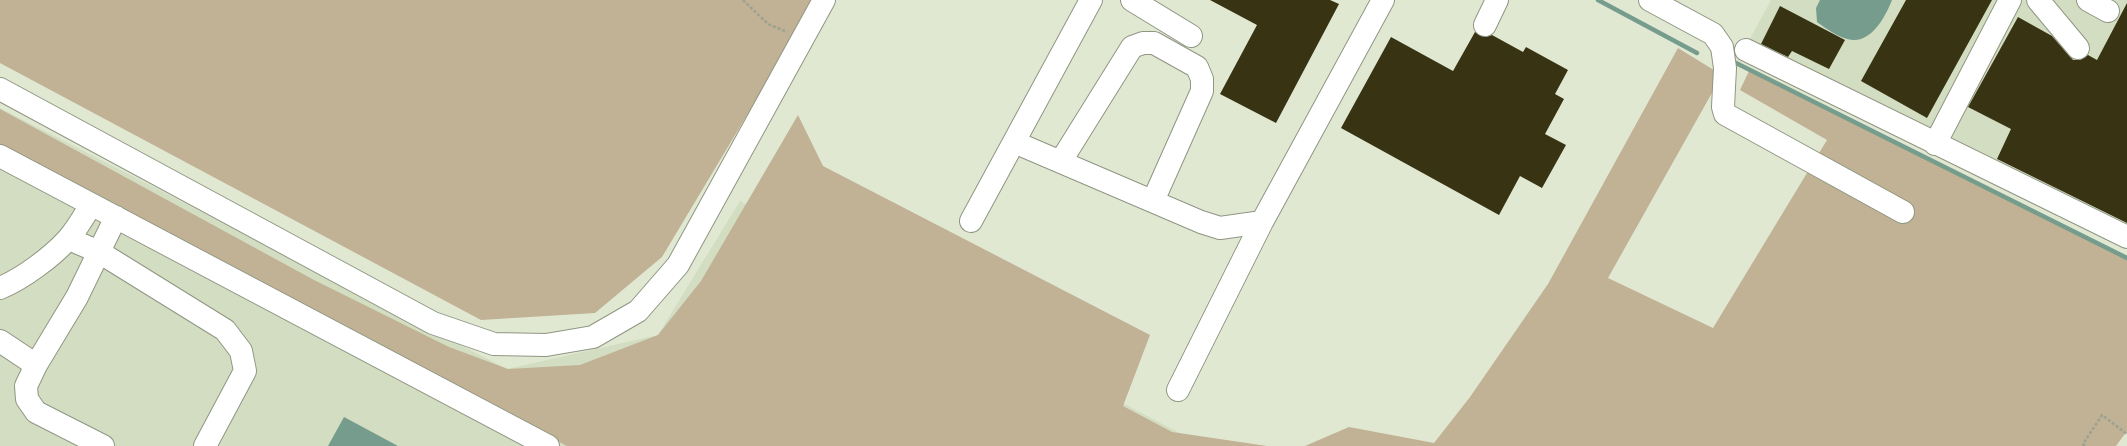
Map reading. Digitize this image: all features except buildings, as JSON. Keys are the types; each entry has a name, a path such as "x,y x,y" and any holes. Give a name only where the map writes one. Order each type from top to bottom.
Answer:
{"street":[{"path":"0,89 433,323 494,344 546,345 593,337 638,312 678,266 824,0"},
{"path":"971,221 1091,0"},
{"path":"1132,0 1191,36"},
{"path":"1178,390 1262,222 1382,0"},
{"path":"1485,26 1497,0"},
{"path":"1650,0 1713,34 1722,47 1725,68 1723,107 1725,114 1903,212"},
{"path":"1935,144 2010,0"},
{"path":"2038,0 2078,48"},
{"path":"2088,0 2108,11"},
{"path":"1061,161 1132,47 1143,43 1154,43 1197,67 1202,79 1202,91 1152,201"},
{"path":"1746,50 2127,237"},
{"path":"1014,142 1201,222 1220,228 1262,222"},
{"path":"0,156 548,446"},
{"path":"0,288 9,284 40,264 68,239 91,205"},
{"path":"103,446 36,412 27,399 26,386 36,365 77,297 116,218"},
{"path":"68,239 99,252 225,330 241,351 245,371 205,446"},
{"path":"0,341 36,365"}],"path":[{"path":"743,0 768,24 795,35 802,42"},
{"path":"2085,446 2083,444 2102,415 2127,434"}],"shaded area":[{"path":"0,0 813,0 795,35 662,257 595,313 481,320 0,63"},
{"path":"1771,0 2127,0 2127,248 1740,57"},
{"path":"1820,0 1892,0 1882,20 1873,32 1860,39 1853,40 1829,31 1817,22 1816,8"},
{"path":"1678,48 1722,75 1608,278 1713,328 1827,140 1740,90 1749,71 2127,257 2127,431 2116,446 1305,446 1349,427 1434,443 1470,397 1548,284"},
{"path":"0,108 507,369 658,335 740,201 1204,446 0,446"},
{"path":"0,109 314,280 449,347 508,369 580,365 658,335 701,281 798,115 823,166 1150,335 1123,406 1172,432 1267,446 567,446 0,148"},
{"path":"344,417 398,446 328,446"}],"waterway":[{"path":"1598,0 1697,53"},
{"path":"1734,62 2127,258"}]}
